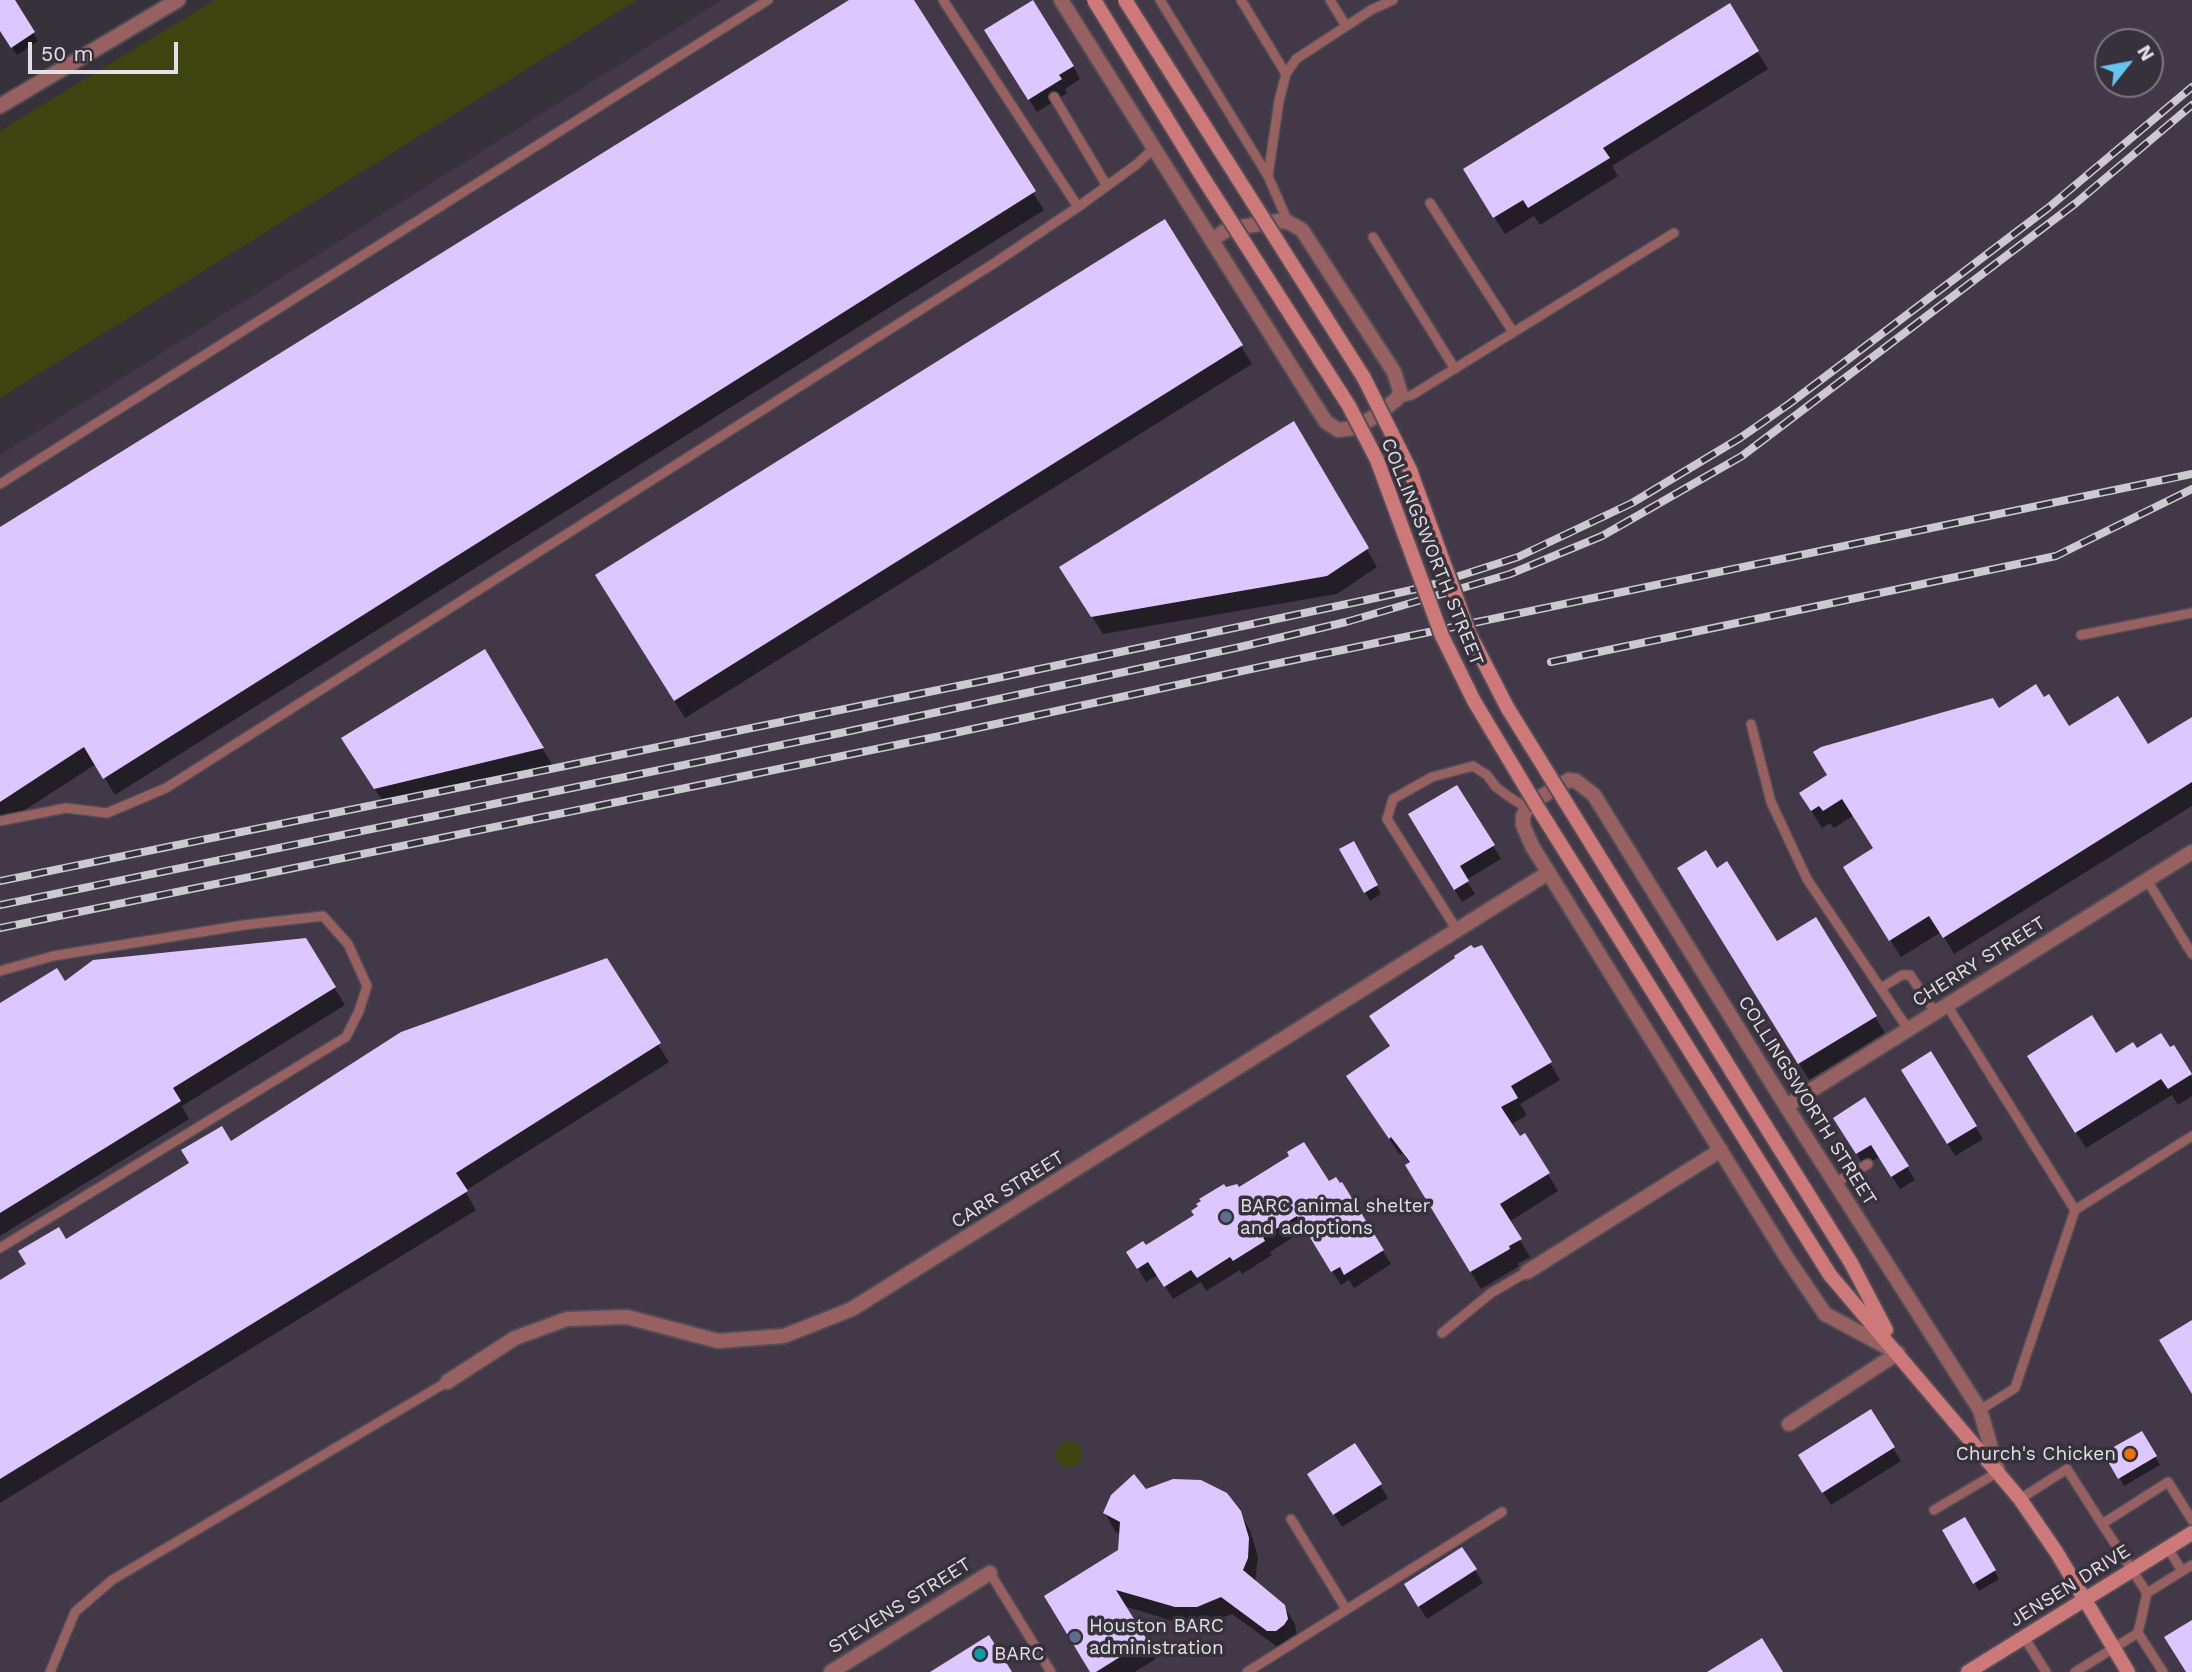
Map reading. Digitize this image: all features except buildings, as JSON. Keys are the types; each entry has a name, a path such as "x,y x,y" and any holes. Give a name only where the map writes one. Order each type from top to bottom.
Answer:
{"main road":[{"name":"COLLINGSWORTH STREET","path":"1094,0 1200,173 1349,406 1377,460 1441,636 1474,701 1550,828 1830,1275 2020,1499 2057,1553 2128,1672"},
{"name":"COLLINGSWORTH STREET","path":"1125,0 1364,378 1410,470 1469,633 1507,707 1851,1263 1898,1353"},
{"name":"JENSEN DRIVE","path":"1968,1672 1988,1667 2024,1637 2192,1533"}],"street":[{"path":"0,106 177,0"},
{"name":"COLLINGSWORTH STREET","path":"1061,0 1326,422 1338,430 1353,428 1374,417 1397,399"},
{"path":"1212,240 1228,229 1279,221 1296,225 1307,236 1394,372 1399,391 1397,399"},
{"name":"COLLINGSWORTH STREET","path":"1898,1353 1825,1314 1787,1258 1548,873 1523,825 1523,817 1534,802 1569,780 1576,781 1594,794 1786,1106 1980,1410 1998,1472"},
{"name":"CHERRY STREET","path":"1786,1106 2192,852"},
{"name":"CARR STREET","path":"447,1382 516,1338 567,1319 627,1317 718,1341 784,1336 852,1309 1548,873"},
{"path":"1527,1272 1721,1150"},
{"path":"1789,1424 1898,1353"},
{"name":"STEVENS STREET","path":"831,1672 990,1573"}],"lane":[{"path":"0,484 768,0"},
{"path":"943,0 1078,207"},
{"path":"1160,0 1268,176 1288,222"},
{"path":"1241,0 1286,74"},
{"path":"1330,0 1346,26"},
{"path":"1268,176 1279,101 1286,74 1296,59 1371,10 1393,0"},
{"path":"1054,97 1107,186"},
{"path":"0,821 66,808 107,813 166,788 985,269 1078,207 1137,164 1154,148"},
{"path":"1430,203 1513,332"},
{"path":"1397,399 1412,395 1674,233"},
{"path":"1373,237 1455,369"},
{"path":"2081,635 2192,613"},
{"path":"1751,724 1771,802 1807,879 1908,1029"},
{"path":"1457,930 1387,819 1393,799 1432,777 1473,766 1487,775 1496,787 1527,808"},
{"path":"2147,880 2192,954"},
{"path":"0,971 52,956 244,925 323,916 348,944 367,986 359,1011 346,1037 0,1248"},
{"path":"1881,988 1902,975 1910,975 1941,1009 2075,1210"},
{"path":"1980,1410 2015,1388 2075,1210 2192,1136"},
{"path":"1835,1183 1868,1164"},
{"path":"1442,1333 1492,1293 1527,1272"},
{"path":"50,1672 75,1612 112,1580 447,1382"},
{"path":"2020,1499 2067,1469 2147,1593"},
{"path":"1934,1510 1998,1472"},
{"path":"2102,1524 2168,1482 2192,1520"},
{"path":"1247,1672 1502,1512"},
{"path":"1291,1519 1346,1609"},
{"path":"2168,1548 2182,1571"},
{"path":"2163,1672 2138,1633 2147,1593 2192,1565"},
{"path":"990,1573 1051,1672"},
{"path":"2075,1672 2138,1633"},
{"path":"2024,1637 2046,1672"}],"shaded area":[{"path":"722,0 2192,0 2192,1672 0,1672 0,455"}],"green space":[{"path":"215,0 637,0 0,398 0,131"},
{"path":"1069,1441 1078,1445 1082,1454 1078,1463 1069,1467 1060,1463 1056,1454 1060,1445"}],"railway":[{"path":"0,881 1366,600 1425,587 1518,557 1632,503 1740,438 1789,404 2048,208 2192,87"},
{"path":"0,905 845,732 1240,647 1346,622 1510,574 1602,536 1742,456 2076,203 2192,105"},
{"path":"0,928 945,735 2192,474"},
{"path":"1551,662 2056,556 2192,489"}],"place":[{"name":"BARC animal shelter and adoptions","path":"1226,1217"},
{"name":"Church's Chicken","path":"2130,1454"},
{"name":"Houston BARC administration","path":"1075,1637"},
{"name":"BARC","path":"980,1654"}]}
